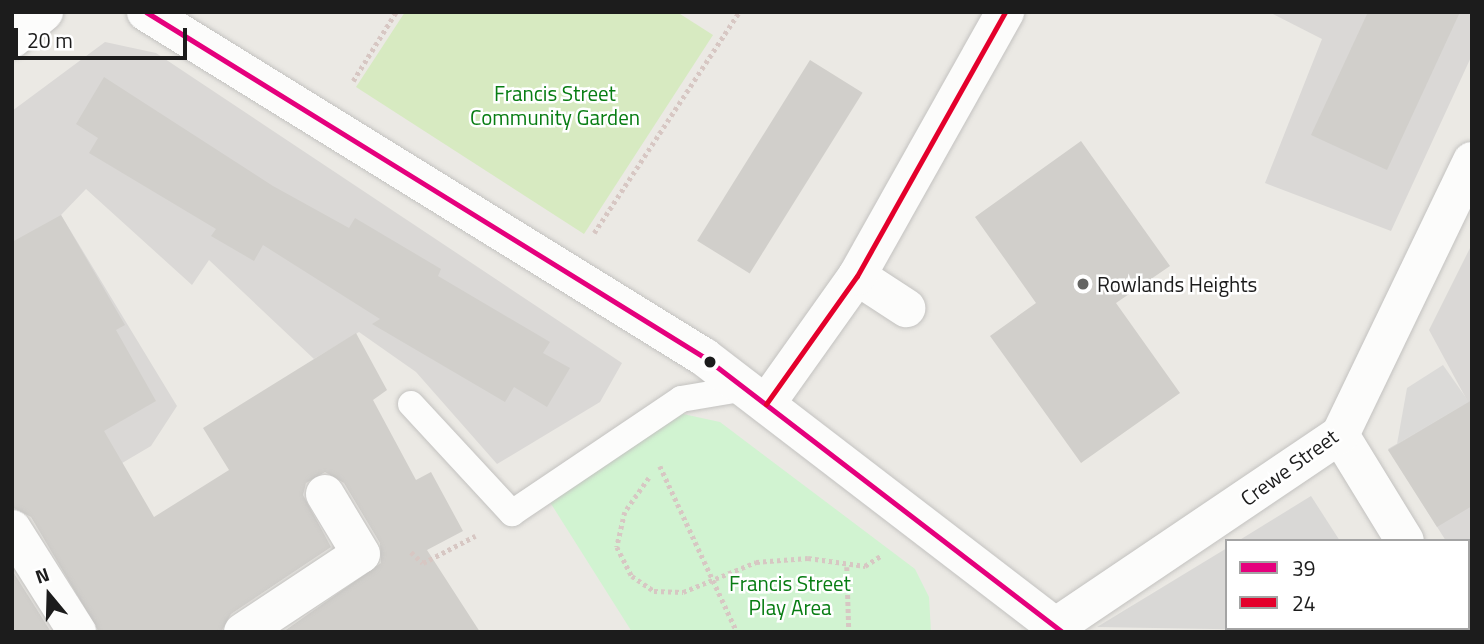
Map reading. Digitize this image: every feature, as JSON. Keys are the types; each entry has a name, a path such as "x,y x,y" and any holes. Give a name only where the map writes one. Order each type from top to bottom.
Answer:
{"street":[{"path":"12,39 44,12"},
{"path":"146,12 328,120 569,272 756,396 1061,628"},
{"path":"756,396 858,276 1005,12"},
{"name":"Crewe Street","path":"1061,628 1340,435 1472,161"},
{"path":"858,276 906,307"},
{"path":"1340,435 1404,539"},
{"path":"243,632 361,554 325,494"},
{"path":"12,529 77,632"}],"lane":[{"path":"411,404 512,513 643,431 681,399 756,396"}],"path":[{"path":"328,120 396,12"},
{"path":"569,272 739,12"},
{"path":"643,431 737,632"},
{"path":"661,467 638,487 617,547 632,576 654,591 683,592 756,562 786,559 865,566 926,525"},
{"path":"361,554 394,537 423,564 512,513"},
{"path":"847,566 849,632"}],"shaded area":[{"path":"1269,12 1472,12 1472,55 1391,231 1265,183 1322,39"},
{"path":"105,42 156,53 622,363 600,402 497,464 416,372 359,332 314,359 209,260 192,285 86,189 61,215 177,406 151,446 61,499 12,420 12,111"},
{"path":"1472,244 1472,581 1470,539 1445,539 1388,449 1468,402 1429,330"},
{"path":"1443,365 1469,402 1397,444 1407,388"},
{"path":"1311,496 1339,539 1241,539"},
{"path":"1225,549 1225,629 1097,627"},
{"path":"1278,630 1313,630 1399,632"}],"green space":[{"name":"Francis Street Community Garden","path":"405,12 677,12 713,35 584,234 356,87"},
{"name":"Francis Street Play Area","path":"683,414 720,422 915,569 929,597 931,632 632,632 548,499"}],"building":[{"path":"1368,12 1460,12 1387,170 1311,135"},
{"path":"810,60 863,93 750,273 697,241"},
{"path":"104,77 273,186 349,228 355,218 441,269 438,276 550,342 543,353 570,368 547,407 514,387 505,402 372,324 380,319 263,245 254,261 211,236 216,229 89,153 98,138 76,124"},
{"name":"Rowlands Heights","path":"1081,141 1170,266 1116,303 1180,393 1081,463 990,336 1036,303 975,217"},
{"path":"61,215 125,325 116,330 156,401 104,431 154,517 229,470 203,428 356,333 387,390 373,400 416,480 431,472 463,531 427,550 480,632 283,632 381,563 380,543 344,483 325,472 306,483 303,495 331,547 231,614 221,632 99,632 31,517 12,507 12,242"},
{"path":"1472,400 1472,506 1437,527 1388,450"},
{"path":"12,570 51,632 12,632"}],"transit line":[{"name":"39","path":"146,12 704,357 1063,632"},
{"name":"24","path":"766,404 857,276 1005,12"}],"place":[{"name":"Rowlands Heights","path":"1083,284"}]}
